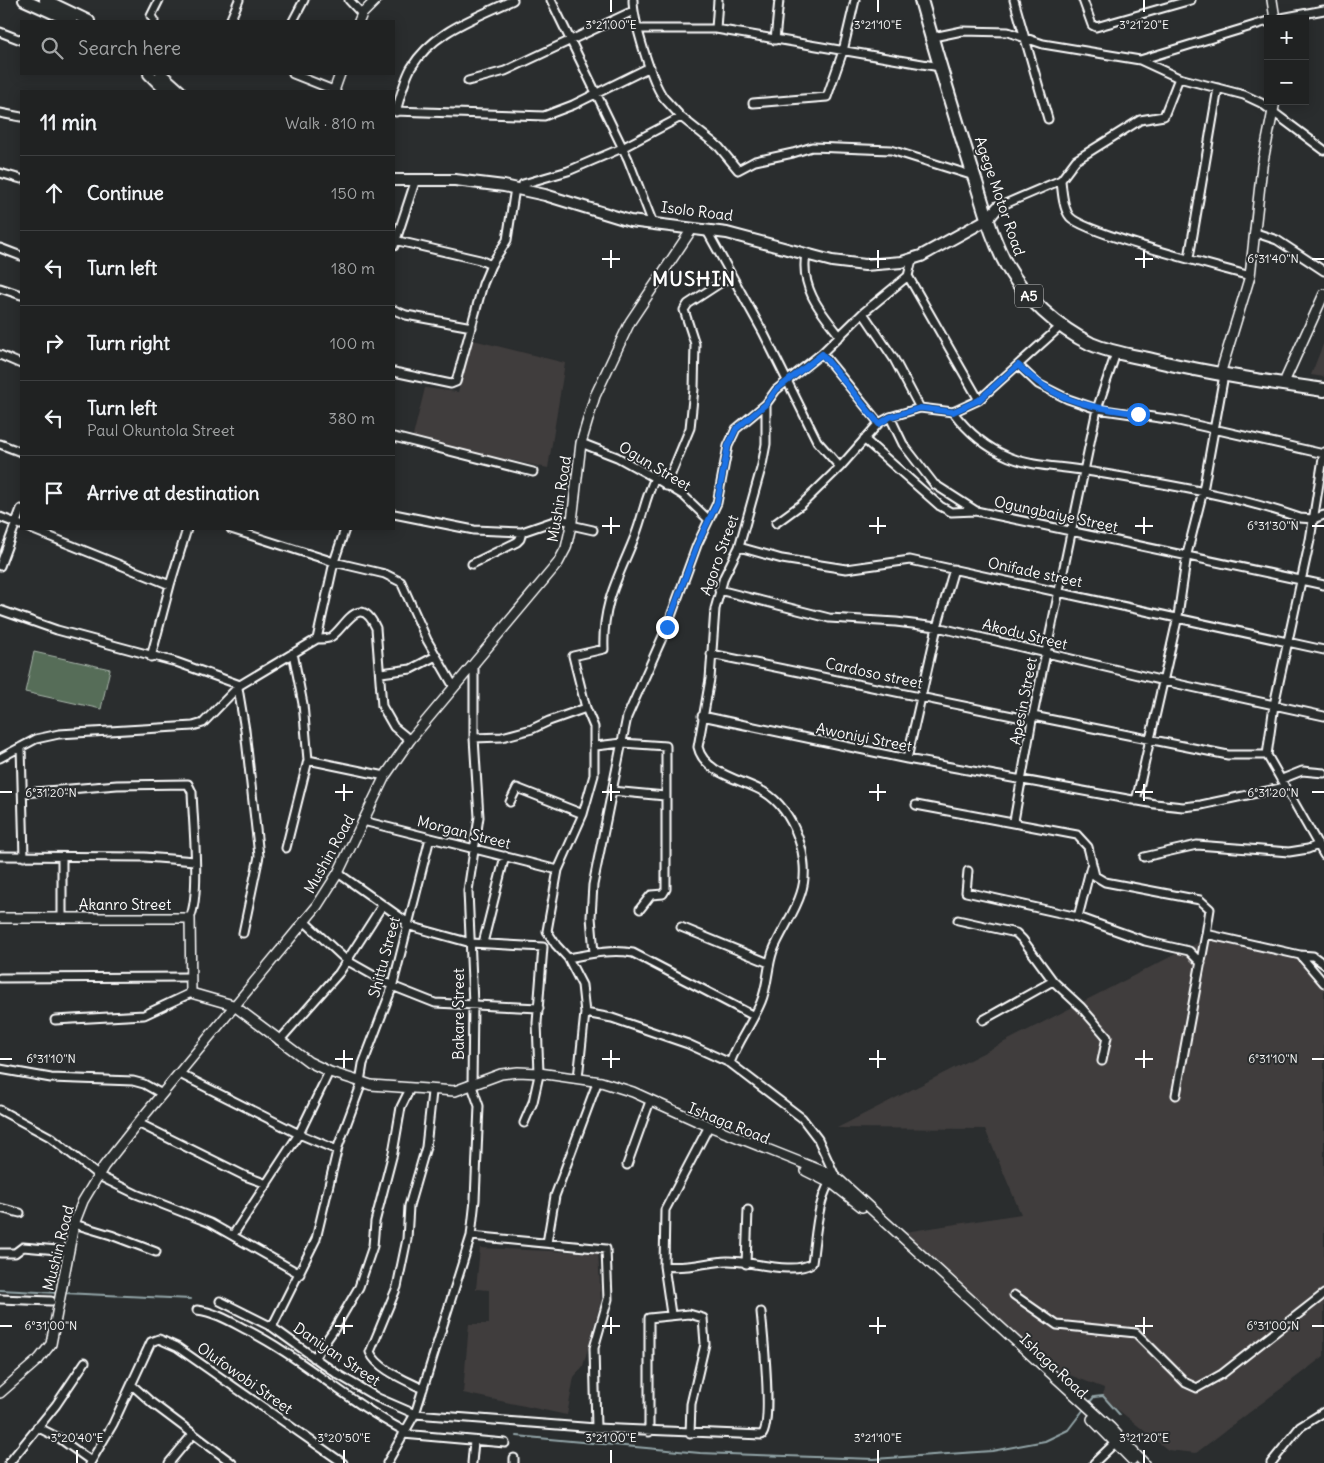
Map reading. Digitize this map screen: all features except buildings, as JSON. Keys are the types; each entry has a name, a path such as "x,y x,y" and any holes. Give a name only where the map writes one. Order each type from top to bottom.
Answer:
{"highway":[{"name":"Agege Motor Road","path":"921,0 974,176 1011,261 1023,280 1044,304 1070,324 1118,348 1223,372"},
{"name":"Agege Motor Road","path":"927,0 1007,266 1028,296 1062,326 1091,344 1116,353 1324,390"},
{"name":"Agege Motor Road","path":"1285,382 1324,383"}],"main road":[{"path":"24,0 69,20"},
{"path":"44,0 87,20"},
{"path":"361,18 376,0"},
{"path":"1272,0 1275,15"},
{"path":"150,75 165,90"},
{"path":"163,75 179,90"},
{"path":"335,90 340,75"},
{"path":"1223,372 1250,276 1262,166 1275,105"},
{"name":"Isolo Road","path":"395,174 460,175 519,186 625,215 728,229 833,255 877,260 909,256 922,251 991,212"},
{"name":"Isolo Road","path":"395,180 416,179 519,186 630,221 707,230 750,238 837,262 865,265 912,260 934,250 991,212"},
{"name":"Mushin Road","path":"0,1393 49,1347 55,1300 63,1283 74,1224 83,1201 99,1176 138,1123 237,1007 305,922 338,873 385,776 410,740 558,563 566,548 572,523 581,443 595,396 630,322 692,229"},
{"path":"1285,382 1324,294"},
{"name":"Akanro Street","path":"0,918 190,918 191,993"},
{"path":"191,993 237,1007"},
{"name":"Ishaga Road","path":"237,1007 279,1041 322,1069 360,1083 409,1091 459,1093 501,1074 539,1074 578,1078 622,1088 832,1179 1144,1463"},
{"name":"Ishaga Road","path":"237,1007 238,1013 259,1030 306,1063 328,1074 386,1088 448,1091 473,1087"},
{"name":"Ishaga Road","path":"539,1074 597,1083 629,1094 832,1179"},
{"name":"Ishaga Road","path":"1118,1440 1136,1463"}],"street":[{"path":"153,20 151,16 159,0"},
{"path":"230,20 238,0"},
{"path":"294,20 304,0"},
{"path":"349,0 361,18"},
{"path":"513,0 439,36 424,49 412,67 395,111 544,116 597,94 650,67"},
{"path":"550,0 597,94 652,220"},
{"path":"633,0 633,12 650,67 662,95 681,117 719,148 738,170 755,160 793,153 812,147 891,150 974,176"},
{"path":"716,29 718,0"},
{"path":"775,40 779,0"},
{"path":"754,103 827,97 843,52 855,0"},
{"path":"1014,0 1048,119"},
{"path":"1084,0 1092,25 1096,27 1191,0"},
{"path":"1297,15 1324,10"},
{"path":"468,81 505,71 633,12"},
{"path":"1140,60 1264,22"},
{"path":"639,29 716,29 940,67"},
{"path":"938,36 962,31 1008,32 1043,44 1140,60 1179,78 1244,95 1274,112 1324,150"},
{"path":"0,32 20,40"},
{"path":"295,75 333,90"},
{"path":"991,212 1060,180 1076,160 1140,120 1164,116 1179,78"},
{"path":"1189,258 1218,88"},
{"path":"0,113 20,118"},
{"path":"395,372 451,384 456,382 466,340 472,327 483,284 490,265 507,240 519,186 568,171 622,148 681,117"},
{"path":"0,173 20,179"},
{"path":"416,179 395,242 480,260 490,265"},
{"path":"1060,180 1068,215 1075,221 1116,236 1250,276"},
{"path":"707,230 730,276 763,332 786,382 817,441 840,467"},
{"path":"1256,233 1277,240 1324,271"},
{"path":"0,248 20,256"},
{"path":"806,254 803,268 808,288 817,307 840,336"},
{"path":"594,953 591,917 593,885 627,717 667,627 697,545 717,503 728,446 736,429 766,404 770,395 822,354 863,313 908,276 912,260"},
{"path":"666,486 690,428 694,389 696,344 684,310 688,304 730,276"},
{"path":"908,276 979,400"},
{"path":"0,288 20,295"},
{"path":"395,310 406,315 472,327"},
{"path":"863,313 898,365 920,408"},
{"path":"776,523 802,504 840,467 879,424 890,417 920,408 953,412 979,400 1062,326"},
{"name":"Apesin Street","path":"1014,821 1033,718 1097,409 1116,353"},
{"path":"822,354 879,424"},
{"path":"0,355 20,364"},
{"path":"1018,365 1038,384 1068,399 1097,409 1174,420 1214,431 1324,453 1313,520 1274,705 1267,755 1324,855"},
{"path":"1136,801 1178,616 1188,554 1214,431 1223,372"},
{"name":"Agoro Street","path":"730,1063 742,1034 754,1016 765,991 769,964 801,894 804,877 802,854 791,824 775,800 765,792 712,767 702,757 698,747 710,679 714,609 719,590 739,547 766,444 766,404"},
{"path":"953,412 967,430 995,450 1028,463 1085,470 1202,491 1313,520 1324,514"},
{"path":"890,417 903,444 934,484 976,511"},
{"path":"395,437 533,472"},
{"name":"Ogungbaiye Street","path":"864,439 924,493 951,512 976,511 1188,554 1324,585"},
{"name":"Ogun Street","path":"581,443 617,457 655,478 683,495 709,520"},
{"path":"0,444 20,452"},
{"path":"524,1123 533,1102 539,1074 539,1008 543,947 558,870 583,814 594,775 596,746 594,727 586,708 573,656 604,649 606,605 635,535 644,502 655,478"},
{"path":"924,493 934,484"},
{"path":"395,514 474,530 522,532 557,520 593,530"},
{"path":"0,517 19,524 0,566"},
{"path":"33,530 170,585"},
{"path":"152,657 170,585 187,530"},
{"path":"234,530 334,562 385,574 400,582 436,656 454,687"},
{"path":"317,639 334,562 345,530"},
{"path":"472,564 517,542 522,532"},
{"name":"Onifade street","path":"739,547 782,559 846,569 910,560 1178,616 1324,650"},
{"path":"908,760 937,627 954,569"},
{"name":"Akodu Street","path":"719,590 829,618 896,622 937,627 1046,654 1324,716"},
{"path":"0,613 194,668 239,687"},
{"path":"0,758 36,739 59,734 193,726 203,723 239,687 317,639 332,636 348,618 354,615 366,614 372,618 376,628 381,673 381,697 387,717 394,727 410,740"},
{"path":"286,848 308,760 303,704 293,654"},
{"name":"Cardoso street","path":"711,654 921,697 1228,755 1267,755"},
{"path":"381,673 412,669 436,656"},
{"name":"Bakare Street","path":"387,1463 414,1414 423,1388 471,1236 475,1200 479,1106 473,1087 473,1004 468,891 479,817 474,738 474,665"},
{"path":"239,687 259,856 243,933"},
{"path":"474,738 502,737 532,729 586,708"},
{"name":"Awoniyi Street","path":"702,716 908,760 1136,801 1183,807 1286,786"},
{"path":"596,746 622,743 666,746 666,890 663,894 651,895 640,909"},
{"path":"21,747 24,857"},
{"path":"308,760 385,776"},
{"path":"1282,779 1302,770 1324,773"},
{"path":"23,793 117,784 188,784 192,792 195,907 190,918"},
{"path":"510,802 517,788 583,814"},
{"path":"612,791 666,796"},
{"path":"916,805 1014,821 1077,834 1088,847 1094,876 1106,882 1200,900 1210,909 1176,1095"},
{"name":"Morgan Street","path":"363,822 558,870"},
{"name":"Shittu Street","path":"272,1327 316,1239 337,1150 360,1083 363,1064 392,986 430,838"},
{"path":"1144,856 1197,845 1289,852 1308,849 1318,845"},
{"path":"0,856 62,858 145,857 194,861"},
{"path":"482,943 505,856"},
{"path":"62,858 62,918"},
{"path":"1078,917 1091,866"},
{"path":"968,871 966,892 1078,917 1145,941 1189,951 1201,963"},
{"path":"338,873 407,923 471,943 543,947"},
{"path":"279,1041 324,992 382,906"},
{"path":"958,920 1016,933 1024,940 1053,981 1081,1007 1107,1037 1102,1060"},
{"path":"305,922 346,960 392,986 435,1003 539,1008"},
{"path":"681,927 769,964"},
{"path":"547,931 568,958 582,985 584,1013 578,1078"},
{"path":"1206,934 1300,955 1313,956 1324,964"},
{"path":"568,958 594,953 622,951 633,953 754,1016"},
{"path":"1300,955 1324,983"},
{"path":"0,978 190,977"},
{"path":"983,1020 1053,981"},
{"path":"55,1020 144,1014 191,993"},
{"path":"584,1013 612,1018 688,1044 730,1063 802,1118 818,1139 832,1179 818,1220 812,1263 807,1266 786,1267 725,1261 700,1266 664,1266"},
{"path":"0,1069 51,1078 133,1082 144,1084 162,1094"},
{"path":"180,1074 299,1134 337,1150"},
{"path":"233,1235 299,1134 328,1074"},
{"path":"547,1243 555,1196 576,1134 597,1083"},
{"path":"314,1358 335,1328 359,1287 372,1246 375,1222 393,1154 401,1107 409,1091"},
{"path":"423,1388 389,1370 372,1357 370,1352 398,1287 407,1239 409,1206 426,1147 432,1092"},
{"path":"626,1166 649,1104"},
{"path":"0,1110 50,1137 99,1176 233,1235 300,1274"},
{"path":"138,1123 244,1176 267,1184"},
{"path":"671,1314 664,1266 665,1210 708,1128"},
{"path":"0,1208 20,1213"},
{"path":"746,1264 748,1210"},
{"path":"74,1224 111,1235 156,1252"},
{"path":"471,1236 606,1249 608,1299 594,1348 596,1428"},
{"path":"0,1253 15,1254 23,1247 69,1251"},
{"path":"1014,1295 1057,1325 1136,1333 1186,1383 1198,1388 1222,1374 1324,1294"},
{"path":"0,1299 55,1300"},
{"name":"Daniyan Street","path":"220,1301 272,1327 314,1358 378,1398 414,1414 649,1432 752,1436 765,1433 766,1371 762,1312"},
{"path":"197,1310 215,1314 271,1342 373,1414 404,1432 505,1444"},
{"path":"649,1432 649,1318 671,1314 690,1314 703,1318 705,1344 692,1404 690,1434"},
{"name":"Olufowobi Street","path":"132,1385 154,1339 177,1347 343,1463"},
{"path":"10,1463 56,1405 85,1362"},
{"path":"37,1427 59,1438 90,1462 113,1424 132,1385 232,1463"},
{"path":"1271,1463 1300,1427 1324,1412"},
{"path":"169,1463 193,1434"},
{"path":"1094,1463 1118,1440"},
{"path":"472,1463 474,1441"}],"shaded area":[{"path":"473,340 565,363 548,468 412,440 425,388 458,392"},
{"path":"1324,342 1324,377 1311,375"},
{"path":"1213,935 1308,958 1324,978 1324,1356 1196,1453 1168,1450 1111,1404 1103,1396 1104,1388 1059,1371 998,1321 905,1232 1021,1214 985,1129 837,1128"},
{"path":"480,1248 598,1253 601,1301 583,1366 574,1377 567,1415 463,1393 469,1324 489,1324 489,1290 476,1289"}],"green space":[{"path":"34,652 110,669 101,709 25,692"}],"waterway":[{"path":"0,1290 58,1293"},
{"path":"63,1293 191,1299"},
{"path":"1089,1403 1094,1397 1103,1396 1120,1415"},
{"path":"517,1436 700,1453 874,1459 992,1451 1045,1441 1068,1430 1084,1409"}],"district":[{"name":"MUSHIN","path":"694,278"}],"route":[{"path":"667,627 697,545 717,503 728,446 736,429 766,404 770,395 822,354 879,424 890,417 920,408 953,412 979,400 1018,365 1038,384 1068,399 1097,409 1138,414"}]}
